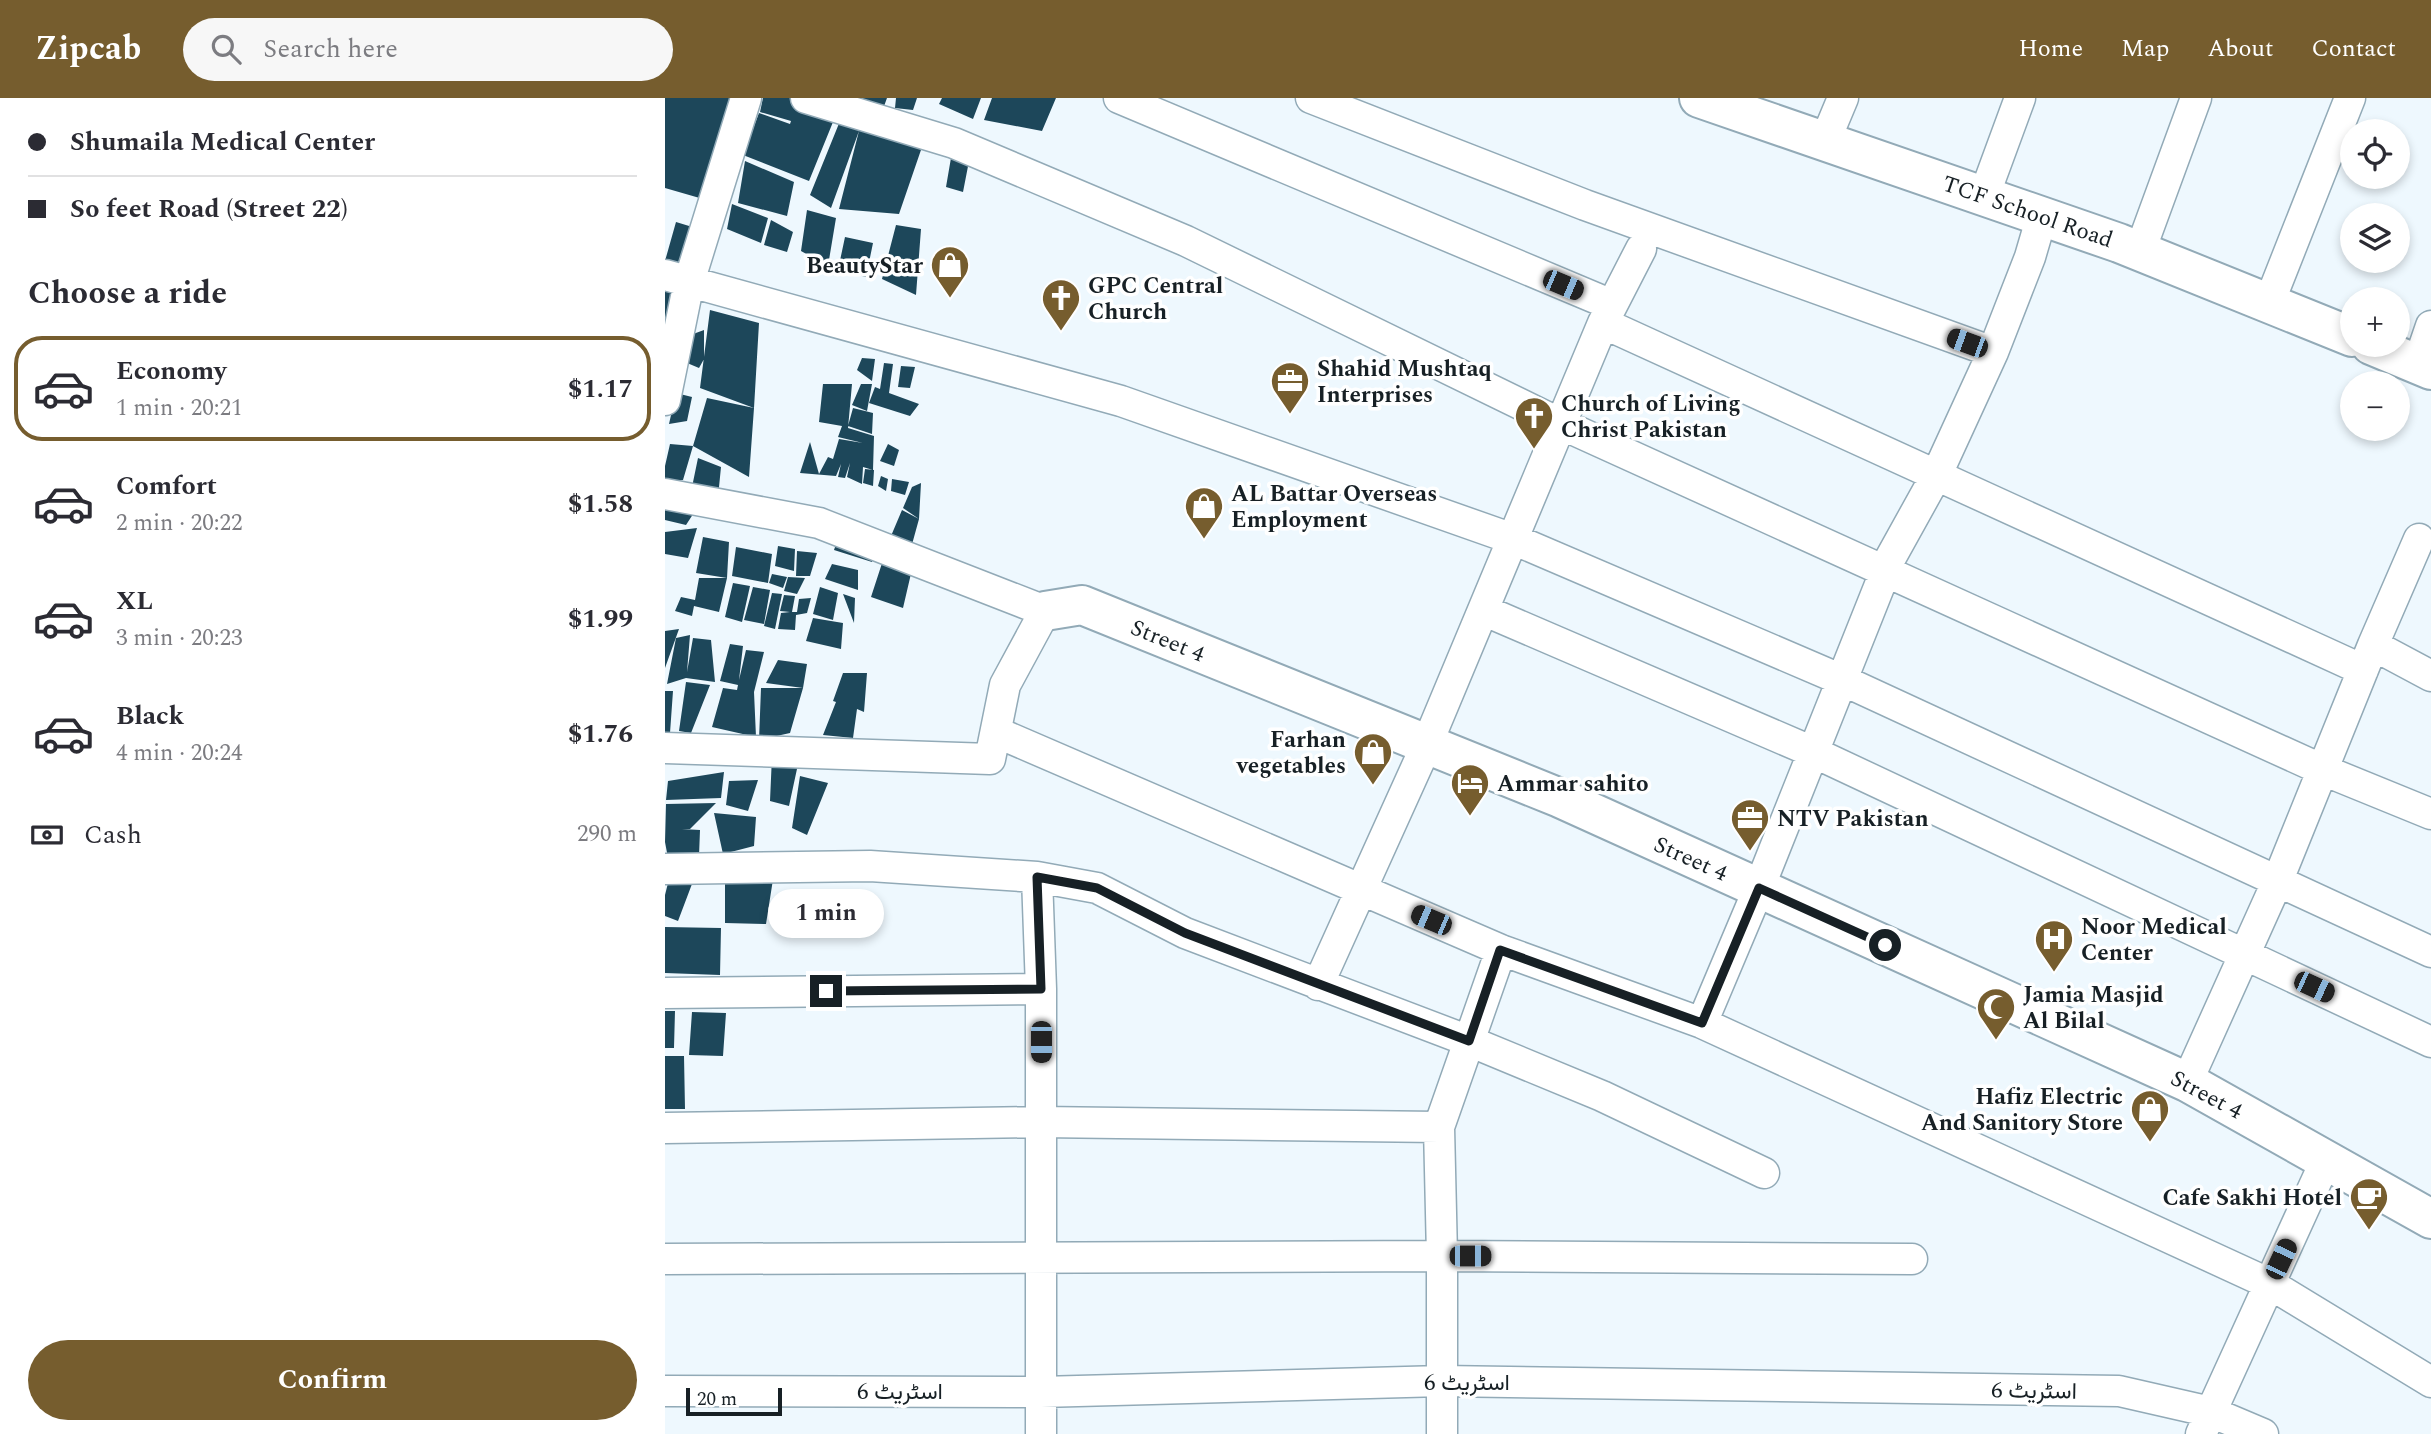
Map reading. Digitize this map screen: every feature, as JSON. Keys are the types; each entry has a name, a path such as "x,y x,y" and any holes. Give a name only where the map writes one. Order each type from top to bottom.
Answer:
{"street":[{"path":"666,389 677,278 746,98"},
{"path":"806,98 954,143 1186,241 1560,424 2323,770 2431,814"},
{"path":"1119,98 1607,314 1937,474 2368,658 2431,676"},
{"path":"1311,98 1584,205 1993,352"},
{"name":"TCF School Road","path":"1699,98 2140,251 2340,332"},
{"path":"1825,141 1843,98"},
{"path":"1985,196 2020,98"},
{"path":"2140,251 2196,98"},
{"path":"2269,303 2350,98"},
{"path":"1702,1023 1759,888 1885,570 1937,474 1993,352 2030,257 2042,216"},
{"path":"1318,985 1427,744 1607,314 1641,249"},
{"path":"677,278 1121,401 1513,539 1842,680 2431,952"},
{"path":"2400,357 2424,367 2431,326"},
{"path":"665,494 819,523 1045,611 1005,685 990,759 665,748"},
{"path":"2186,1082 2278,880 2419,539"},
{"name":"Street 4","path":"1045,611 1082,605 1560,798 2186,1082 2431,1219"},
{"path":"1483,610 1813,752 2431,1042"},
{"path":"996,732 1500,950 1702,1023 2270,1284 2431,1382"},
{"path":"665,869 870,866 1037,877 1097,888 1185,933 1469,1041 1602,1096 1764,1173"},
{"path":"1037,877 1041,989 1041,1434"},
{"path":"1442,1434 1439,1127 1500,950"},
{"path":"665,993 1041,989"},
{"path":"665,1128 1041,1122 1439,1127"},
{"path":"2206,1423 2326,1160"},
{"path":"665,1259 1442,1256 1912,1259"},
{"name":"اسٹریٹ 6","path":"665,1391 1041,1391 1442,1381 2119,1391 2206,1423 2263,1434"}],"building":[{"path":"665,98 741,98 710,201 665,188"},
{"path":"763,98 799,98 800,110 833,122 809,181 743,155 759,113 790,124 791,121 760,112"},
{"path":"861,98 887,98 883,109"},
{"path":"896,98 917,98 913,110 895,108"},
{"path":"942,98 981,98 973,119 939,104"},
{"path":"992,98 1056,98 1042,131 984,120"},
{"path":"840,121 922,147 899,214 839,209 859,131 831,208 810,195"},
{"path":"952,152 970,156 963,192 946,187"},
{"path":"745,161 794,182 787,216 738,203"},
{"path":"732,204 768,218 761,243 727,229"},
{"path":"807,210 836,218 828,266 801,251"},
{"path":"771,220 793,232 787,252 764,245"},
{"path":"676,222 699,229 686,268 665,261"},
{"path":"896,225 921,229 916,295 882,279"},
{"path":"845,237 873,243 866,277 838,270"},
{"path":"665,279 679,284 665,335"},
{"path":"710,310 759,323 754,408 700,388"},
{"path":"704,330 704,359 699,368 680,360 685,337"},
{"path":"862,358 875,359 872,381 857,370"},
{"path":"884,363 893,364 889,393 919,404 910,416 869,403 875,387 880,389"},
{"path":"901,366 915,367 910,388 898,387"},
{"path":"823,384 852,384 848,428 874,436 873,470 863,467 862,484 847,477 850,463 845,478 838,477 841,464 836,476 800,473 810,442 819,474 828,457 833,459 839,439 863,443 838,437 842,426 819,422"},
{"path":"861,384 872,384 867,411 852,405"},
{"path":"676,393 692,397 687,421 669,424"},
{"path":"707,398 754,408 749,477 693,446"},
{"path":"853,408 873,413 872,434 848,426"},
{"path":"670,444 693,446 683,480 665,482 665,466"},
{"path":"888,444 899,450 894,466 880,461"},
{"path":"698,458 721,467 718,497 692,487"},
{"path":"865,469 874,470 873,486 863,483"},
{"path":"881,476 888,479 886,491 878,486"},
{"path":"892,479 909,482 905,495 891,491"},
{"path":"921,483 919,519 903,508 912,487"},
{"path":"665,501 697,508 686,525 665,520"},
{"path":"902,510 919,519 911,548 891,536"},
{"path":"697,528 688,558 665,554 665,532"},
{"path":"703,537 729,542 727,578 696,573"},
{"path":"838,538 874,547 872,562 834,550"},
{"path":"778,546 795,549 794,571 775,566"},
{"path":"736,547 772,554 768,583 732,576"},
{"path":"797,551 817,553 810,576 796,576"},
{"path":"885,554 913,565 903,608 871,597"},
{"path":"832,564 858,570 858,590 825,579"},
{"path":"772,574 787,577 783,588 769,583"},
{"path":"788,577 805,578 797,594 784,591"},
{"path":"699,578 727,578 719,612 694,606 692,616 675,611 681,597 695,600"},
{"path":"733,583 750,586 742,622 725,617"},
{"path":"753,587 770,590 764,624 744,620"},
{"path":"820,587 838,593 833,620 813,614"},
{"path":"772,593 782,594 775,629 764,626"},
{"path":"843,594 855,598 854,623"},
{"path":"784,595 795,596 792,612 797,612 799,599 811,598 807,613 796,615 795,630 778,629 781,613 790,612 780,611"},
{"path":"813,618 843,623 841,649 806,641"},
{"path":"679,629 665,668 665,631"},
{"path":"690,635 687,672 693,638 711,640 715,682 686,678 667,684 676,638"},
{"path":"730,644 743,646 739,680 746,650 764,652 754,692 756,737 712,727 723,688 737,690 738,685 720,681"},
{"path":"778,660 807,664 803,688 766,683"},
{"path":"843,673 867,673 864,712 857,709 853,738 823,735 836,702 833,701"},
{"path":"686,682 710,685 691,733 679,731"},
{"path":"761,688 803,688 790,733 759,740"},
{"path":"665,691 673,691 670,733 665,733"},
{"path":"800,755 789,806 770,801 772,756"},
{"path":"724,772 721,798 666,800 668,781"},
{"path":"800,776 828,783 807,835 792,828"},
{"path":"758,780 748,811 726,805 729,781"},
{"path":"716,803 690,829 682,829 700,830 699,856 668,858 665,842 666,804"},
{"path":"714,813 756,817 754,846 723,854"},
{"path":"774,873 766,924 725,923 725,877"},
{"path":"670,875 695,876 678,921 665,916 665,895"},
{"path":"665,927 721,928 720,975 665,973"},
{"path":"665,1011 675,1011 674,1048 665,1048"},
{"path":"692,1012 726,1013 723,1056 689,1055"},
{"path":"665,1056 684,1056 685,1109 665,1109"}],"place":[{"name":"BeautyStar","path":"950,299"},
{"name":"GPC Central Church","path":"1061,332"},
{"name":"Shahid Mushtaq Interprises","path":"1290,415"},
{"name":"Church of Living Christ Pakistan","path":"1534,450"},
{"name":"AL Battar Overseas Employment","path":"1204,540"},
{"name":"Farhan vegetables","path":"1373,786"},
{"name":"Ammar sahito","path":"1470,817"},
{"name":"NTV Pakistan","path":"1750,852"},
{"name":"Noor Medical Center","path":"2054,973"},
{"name":"Jamia Masjid Al Bilal","path":"1996,1041"},
{"name":"Hafiz Electric And Sanitory Store","path":"2150,1143"},
{"name":"Cafe Sakhi Hotel","path":"2369,1231"}],"route":[{"path":"826,991 1041,989 1037,877 1097,888 1185,933 1469,1041 1500,950 1702,1023 1759,888 1885,945"}]}
